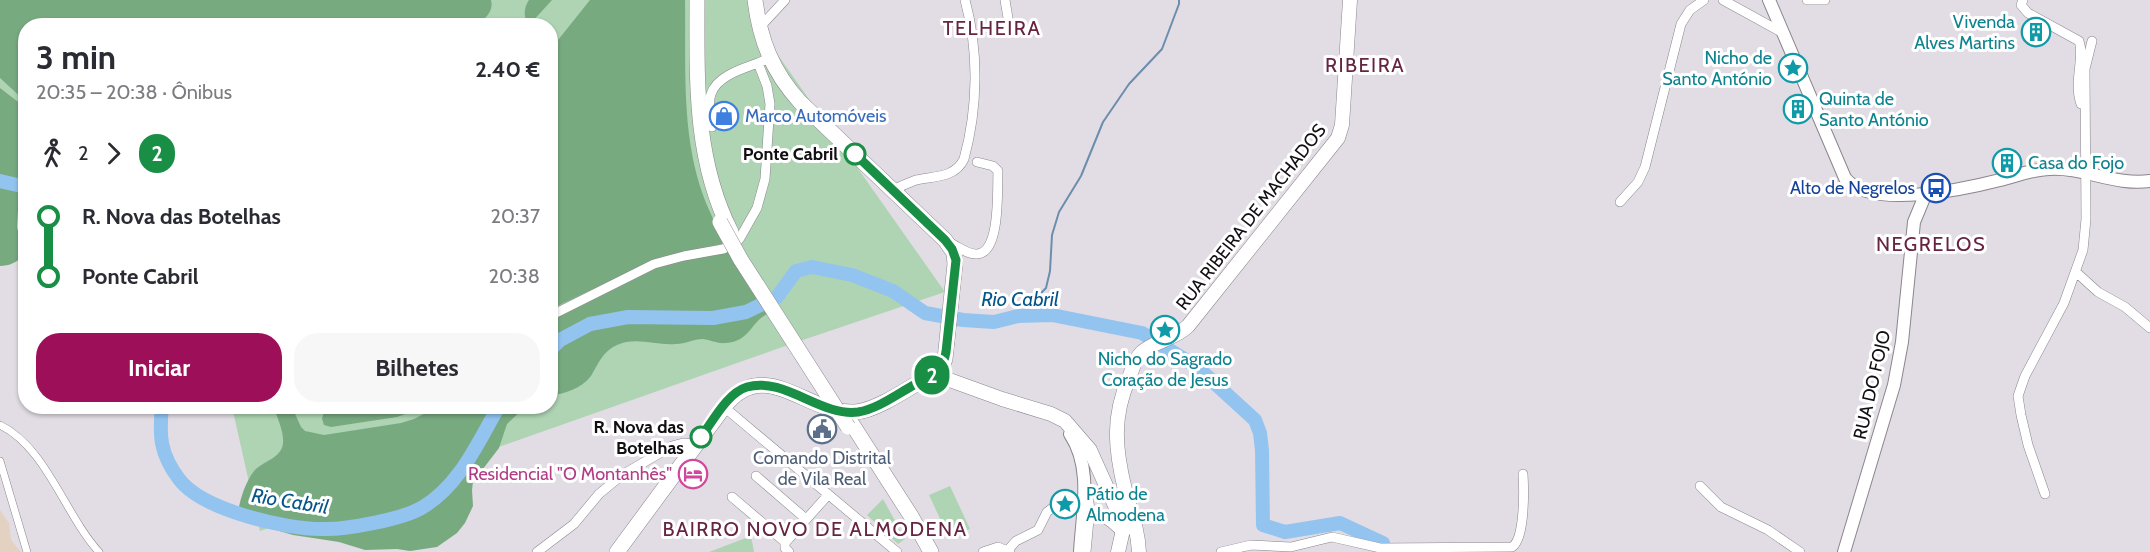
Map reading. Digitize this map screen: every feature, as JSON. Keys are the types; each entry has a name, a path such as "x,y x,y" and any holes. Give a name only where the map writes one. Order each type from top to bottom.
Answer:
{"main road":[{"path":"691,0 692,101 695,135 705,183 741,261 911,516 931,552"},
{"path":"697,0 698,109 701,136 722,221 927,552"},
{"path":"617,552 724,407 740,390 763,385 781,389 836,410 858,412 875,406 933,374 943,365 955,256 948,243 800,102 764,60 755,0"},
{"name":"RUA RIBEIRA DE MACHADOS","path":"1139,552 1136,528 1124,485 1116,425 1118,408 1126,385 1138,356 1183,331 1190,324 1339,136 1346,82 1350,0"},
{"path":"933,374 1058,416 1068,424 1090,450 1121,519 1122,532 1118,552"}],"street":[{"path":"893,190 915,181 951,173 961,165 964,159 975,98 973,44 965,0"},
{"path":"991,30 1004,29 1009,24 1005,0"},
{"path":"1620,202 1638,182 1646,167 1681,24 1690,10 1704,0"},
{"path":"1722,0 1783,33"},
{"path":"1769,0 1845,178 1849,184 1860,190 1878,194 1926,194 1982,184 2043,169 2062,169 2131,182 2150,181"},
{"path":"1807,0 1825,0"},
{"path":"2023,0 2021,5 2028,14 2079,41 2081,49 2078,93 2085,112"},
{"path":"759,28 785,1"},
{"path":"2045,494 2028,445 2020,415 2018,396 2025,376 2064,303 2085,241 2085,69 2092,41"},
{"path":"558,312 647,267 677,257 723,249 735,244 740,238 757,208 765,178 770,104 764,60 727,76 713,89 709,102 711,127"},
{"path":"948,243 976,254 985,250 992,239 997,211 998,171 993,166 977,162"},
{"name":"RUA DO FOJO","path":"1844,552 1894,385 1902,342 1914,222 1926,194"},
{"path":"1900,195 1914,222"},
{"path":"2076,272 2098,292 2125,307 2150,328"},
{"path":"724,407 897,552"},
{"path":"1058,416 1080,451 1083,463 1080,552"},
{"path":"0,425 21,439 50,476 86,536 99,552"},
{"path":"537,552 574,524 599,494 622,476 672,446 683,443 696,444"},
{"path":"0,461 27,552"},
{"path":"1221,552 1253,545 1286,547 1332,537 1384,548 1508,548 1518,543 1520,533 1524,492 1522,474"},
{"path":"756,476 806,519"},
{"path":"1084,480 1090,504 1086,552"},
{"path":"1700,486 1721,507 1768,530 1800,552"},
{"path":"785,542 828,495"},
{"path":"983,552 997,547 1009,551 1016,541 1038,530 1046,514 1071,495"},
{"path":"732,497 785,542 785,547 789,552"},
{"path":"1089,520 1103,517 1122,532"}],"shaded area":[{"path":"0,510 9,523 11,540 21,552 0,552"}],"green space":[{"path":"0,0 749,0 751,17 945,292 260,531 234,414 558,414 558,18 18,18 18,151 0,139"},
{"path":"0,0 491,0 492,4 484,18 18,18 18,95 0,78"},
{"path":"529,0 552,0 536,18 525,18"},
{"path":"590,0 685,0 685,73 691,145 702,192 725,243 644,265 558,306 558,40"},
{"path":"0,88 18,102 18,260 0,266"},
{"path":"730,251 770,313 759,320 741,338 726,343 703,339 676,344 624,342 601,358 591,376 582,384 558,394 558,315 645,272 682,258"},
{"path":"276,414 295,414 305,431 324,435 401,423 424,414 518,414 507,424 499,448 473,482 473,506 465,523 457,533 437,547 410,551 365,550 339,542 293,535 237,519 242,494 250,476 276,456 282,448 282,434"},
{"path":"323,414 405,414 331,427 324,425"},
{"path":"950,486 970,529 949,538 929,495"},
{"path":"883,499 905,539 898,544 867,515"},
{"path":"751,536 754,552 709,552"}],"waterway":[{"path":"1018,316 1046,288 1050,271 1052,235 1059,212 1081,176 1103,122 1129,84 1162,49 1179,0"},
{"name":"Rio Cabril","path":"0,181 18,185"},
{"name":"Rio Cabril","path":"558,342 590,324 628,317 713,318 746,312 777,297 796,271 812,267 852,275 893,291 925,313 963,320 994,322 1018,316 1052,315 1142,333 1197,367 1255,420 1260,433 1262,450 1263,525 1285,532 1340,523 1383,543 1384,552"},
{"name":"Rio Cabril","path":"162,414 161,436 164,453 179,479 190,490 206,500 245,516 287,526 322,529 374,523 402,516 423,507 436,498 458,475 494,414"}],"bus line":[{"name":"2","path":"701,437 736,393 745,388 756,385 769,386 836,410 858,412 875,406 933,374 943,365 956,260 954,253 945,240 855,154"}],"place":[{"name":"Vivenda Alves Martins","path":"2036,32"},
{"name":"Nicho de Santo António","path":"1793,68"},
{"name":"Quinta de Santo António","path":"1798,109"},
{"name":"Marco Automóveis","path":"724,116"},
{"name":"Ponte Cabril","path":"855,154"},
{"name":"Casa do Fojo","path":"2007,163"},
{"name":"Alto de Negrelos","path":"1936,188"},
{"name":"Nicho do Sagrado Coração de Jesus","path":"1165,330"},
{"name":"Comando Distrital de Vila Real","path":"822,429"},
{"name":"R. Nova das Botelhas","path":"701,437"},
{"name":"Residencial \"O Montanhês\"","path":"693,474"},
{"name":"Pátio de Almodena","path":"1065,504"}],"district":[{"name":"TELHEIRA","path":"992,28"},
{"name":"RIBEIRA","path":"1365,65"},
{"name":"NEGRELOS","path":"1931,244"},
{"name":"BAIRRO NOVO DE ALMODENA","path":"815,529"}]}
